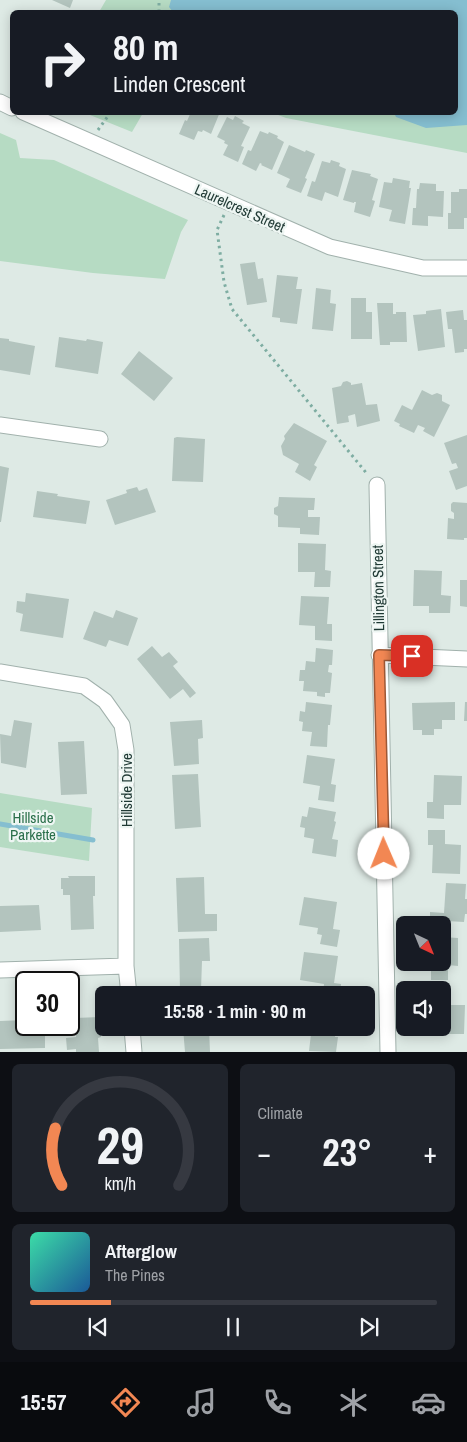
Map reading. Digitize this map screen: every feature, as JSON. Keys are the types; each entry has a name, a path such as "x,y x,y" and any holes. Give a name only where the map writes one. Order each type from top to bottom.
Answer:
{"street":[{"name":"Laurelcrest Street","path":"30,115 330,247 423,268 467,268"},
{"path":"0,425 100,439"},
{"name":"Lillington Street","path":"377,485 388,1052"},
{"path":"379,655 467,659"},
{"name":"Hillside Drive","path":"0,672 84,686 105,701 122,726 126,750 127,986"},
{"path":"0,970 126,966"},
{"path":"133,1036 134,1052"}],"path":[{"path":"90,142 109,115"},
{"path":"229,204 217,230 224,282 232,309 377,485"}],"green space":[{"path":"106,0 467,0 467,153 278,115 458,115 458,10 100,10"},
{"path":"90,115 142,115 132,132"},
{"path":"0,133 16,140 20,158 54,160 188,220 181,232 165,279 93,273 0,261"},
{"name":"Hillside Parkette","path":"0,793 92,808 89,861 0,847"}],"water":[{"path":"171,0 467,0 467,125 426,128 395,115 458,115 458,10 171,10 169,7"}],"building":[{"path":"52,0 73,0 70,8"},
{"path":"190,115 219,115 211,134 203,130 202,132 198,131 194,140 179,134 185,120 187,121"},
{"path":"235,116 244,121 242,123 250,127 241,146 244,147 238,162 223,155 228,145 217,137 227,117 233,120"},
{"path":"260,131 278,136 277,138 284,142 272,170 260,163 256,171 242,164 248,150 251,151"},
{"path":"289,145 315,154 301,193 286,187 290,179 277,173"},
{"path":"331,160 340,163 339,166 346,169 338,197 325,192 322,201 307,196 312,181 315,182 322,161 330,163"},
{"path":"352,170 371,174 370,176 378,179 372,200 375,201 370,217 354,212 356,202 343,200"},
{"path":"393,178 410,181 409,188 411,188 405,224 389,221 392,210 379,207 384,182 392,183"},
{"path":"420,183 436,184 436,191 444,191 443,217 428,216 428,226 412,225 413,208 416,208 417,189 419,189"},
{"path":"459,189 467,189 467,218 464,218 464,229 448,229 448,213 451,213 451,192 459,192"},
{"path":"255,262 258,279 263,278 267,302 247,305 240,264"},
{"path":"277,275 298,277 296,289 302,289 297,324 280,322 280,318 272,317"},
{"path":"316,288 331,290 330,303 336,304 333,331 312,329"},
{"path":"351,298 366,298 366,312 372,312 372,339 351,339"},
{"path":"377,303 393,303 393,314 396,314 396,312 406,312 407,342 390,342 390,345 380,345"},
{"path":"441,309 445,347 418,351 413,315 426,314 426,311"},
{"path":"463,310 464,320 467,320 467,349 464,349 464,352 455,353 452,329 448,329 446,312"},
{"path":"59,337 103,342 98,374 55,367"},
{"path":"0,338 35,346 30,375 0,370"},
{"path":"139,351 173,378 154,401 121,374"},
{"path":"347,381 351,385 362,383 366,405 377,404 380,421 357,427 355,414 348,416 349,422 337,424 332,388 341,386 343,382"},
{"path":"422,390 432,395 437,393 442,395 442,401 450,405 434,437 423,431 425,428 418,425 414,433 399,426 400,424 394,421 402,405 412,410"},
{"path":"294,423 327,441 314,465 317,467 310,481 295,472 299,464 283,455 281,446 285,439 284,436"},
{"path":"467,435 467,486 456,490 449,471 458,468 456,463 452,464 444,443"},
{"path":"174,438 205,439 203,482 172,481"},
{"path":"0,466 9,468 1,522 0,522"},
{"path":"137,487 139,491 147,488 156,512 115,525 106,500 127,493 126,490"},
{"path":"37,491 90,501 86,524 33,517"},
{"path":"279,497 315,498 314,510 308,510 308,517 320,517 319,535 300,534 300,528 278,527 278,516 274,514 274,508 278,506"},
{"path":"453,502 467,503 467,538 464,538 464,540 447,539 448,518 454,519 454,513 451,511 451,504"},
{"path":"298,543 326,544 325,570 331,571 330,587 314,587 315,572 298,572"},
{"path":"414,570 442,571 441,595 451,596 450,613 429,613 429,606 413,606"},
{"path":"460,580 467,580 467,607 460,606"},
{"path":"26,593 69,599 63,638 20,631 23,614 16,612 17,601 25,602"},
{"path":"301,596 329,597 327,624 332,624 332,641 315,640 315,626 299,625"},
{"path":"116,610 138,618 128,646 109,640 106,647 83,639 94,611 113,618"},
{"path":"152,646 162,657 169,652 178,662 173,666 196,693 190,698 183,689 170,699 137,659"},
{"path":"316,648 333,650 332,665 329,665 328,672 332,673 330,693 325,693 325,697 317,696 317,692 303,691 304,681 299,681 300,670 305,670 306,661 315,662"},
{"path":"306,702 332,705 330,725 328,725 327,747 310,746 312,732 302,731 303,722 299,721 300,711 305,712"},
{"path":"455,702 455,720 442,720 442,729 434,729 434,735 422,735 422,730 413,730 412,703"},
{"path":"465,702 467,702 467,721 464,721"},
{"path":"14,720 32,723 26,768 1,763 0,734 11,736"},
{"path":"202,720 203,738 198,739 199,764 174,766 170,722"},
{"path":"84,741 87,794 61,795 58,742"},
{"path":"307,755 335,759 331,784 336,785 334,802 318,800 320,786 303,783"},
{"path":"198,774 201,827 175,829 172,775"},
{"path":"434,775 462,776 461,805 444,805 444,819 427,818 427,802 433,802"},
{"path":"309,807 336,812 332,839 338,840 336,857 312,853 314,839 304,837 305,828 300,827 302,816 307,817"},
{"path":"428,830 445,830 445,844 461,845 460,874 432,873 433,845 428,845"},
{"path":"68,876 95,876 95,896 93,896 94,929 71,930 70,895 63,895 63,889 61,889 61,878 69,878"},
{"path":"204,877 205,914 217,914 217,931 178,932 176,878"},
{"path":"446,883 466,884 467,914 465,914 464,922 451,921 451,916 430,916 430,912 444,913"},
{"path":"304,897 337,902 333,929 340,930 337,947 320,944 322,935 317,934 318,928 299,925"},
{"path":"39,905 41,930 0,932 0,906"},
{"path":"209,938 210,961 202,961 201,986 180,986 179,939"},
{"path":"451,938 458,938 458,966 451,965"},
{"path":"304,952 338,956 334,983 341,984 341,986 324,986 324,984 300,980"},
{"path":"431,971 448,971 448,980 431,980"},
{"path":"451,1005 465,1005 464,1034 451,1034"},
{"path":"95,1017 95,1036 101,1036 98,1038 99,1052 76,1052 76,1049 67,1050 66,1038 80,1036 80,1018"},
{"path":"15,1020 15,1036 45,1036 45,1048 0,1049 0,1021"},
{"path":"184,1036 209,1036 210,1052 185,1052"},
{"path":"311,1036 338,1037 336,1052 309,1051"}],"waterway":[{"path":"0,824 93,840"}],"route":[{"path":"384,854 379,655 412,656"}]}
